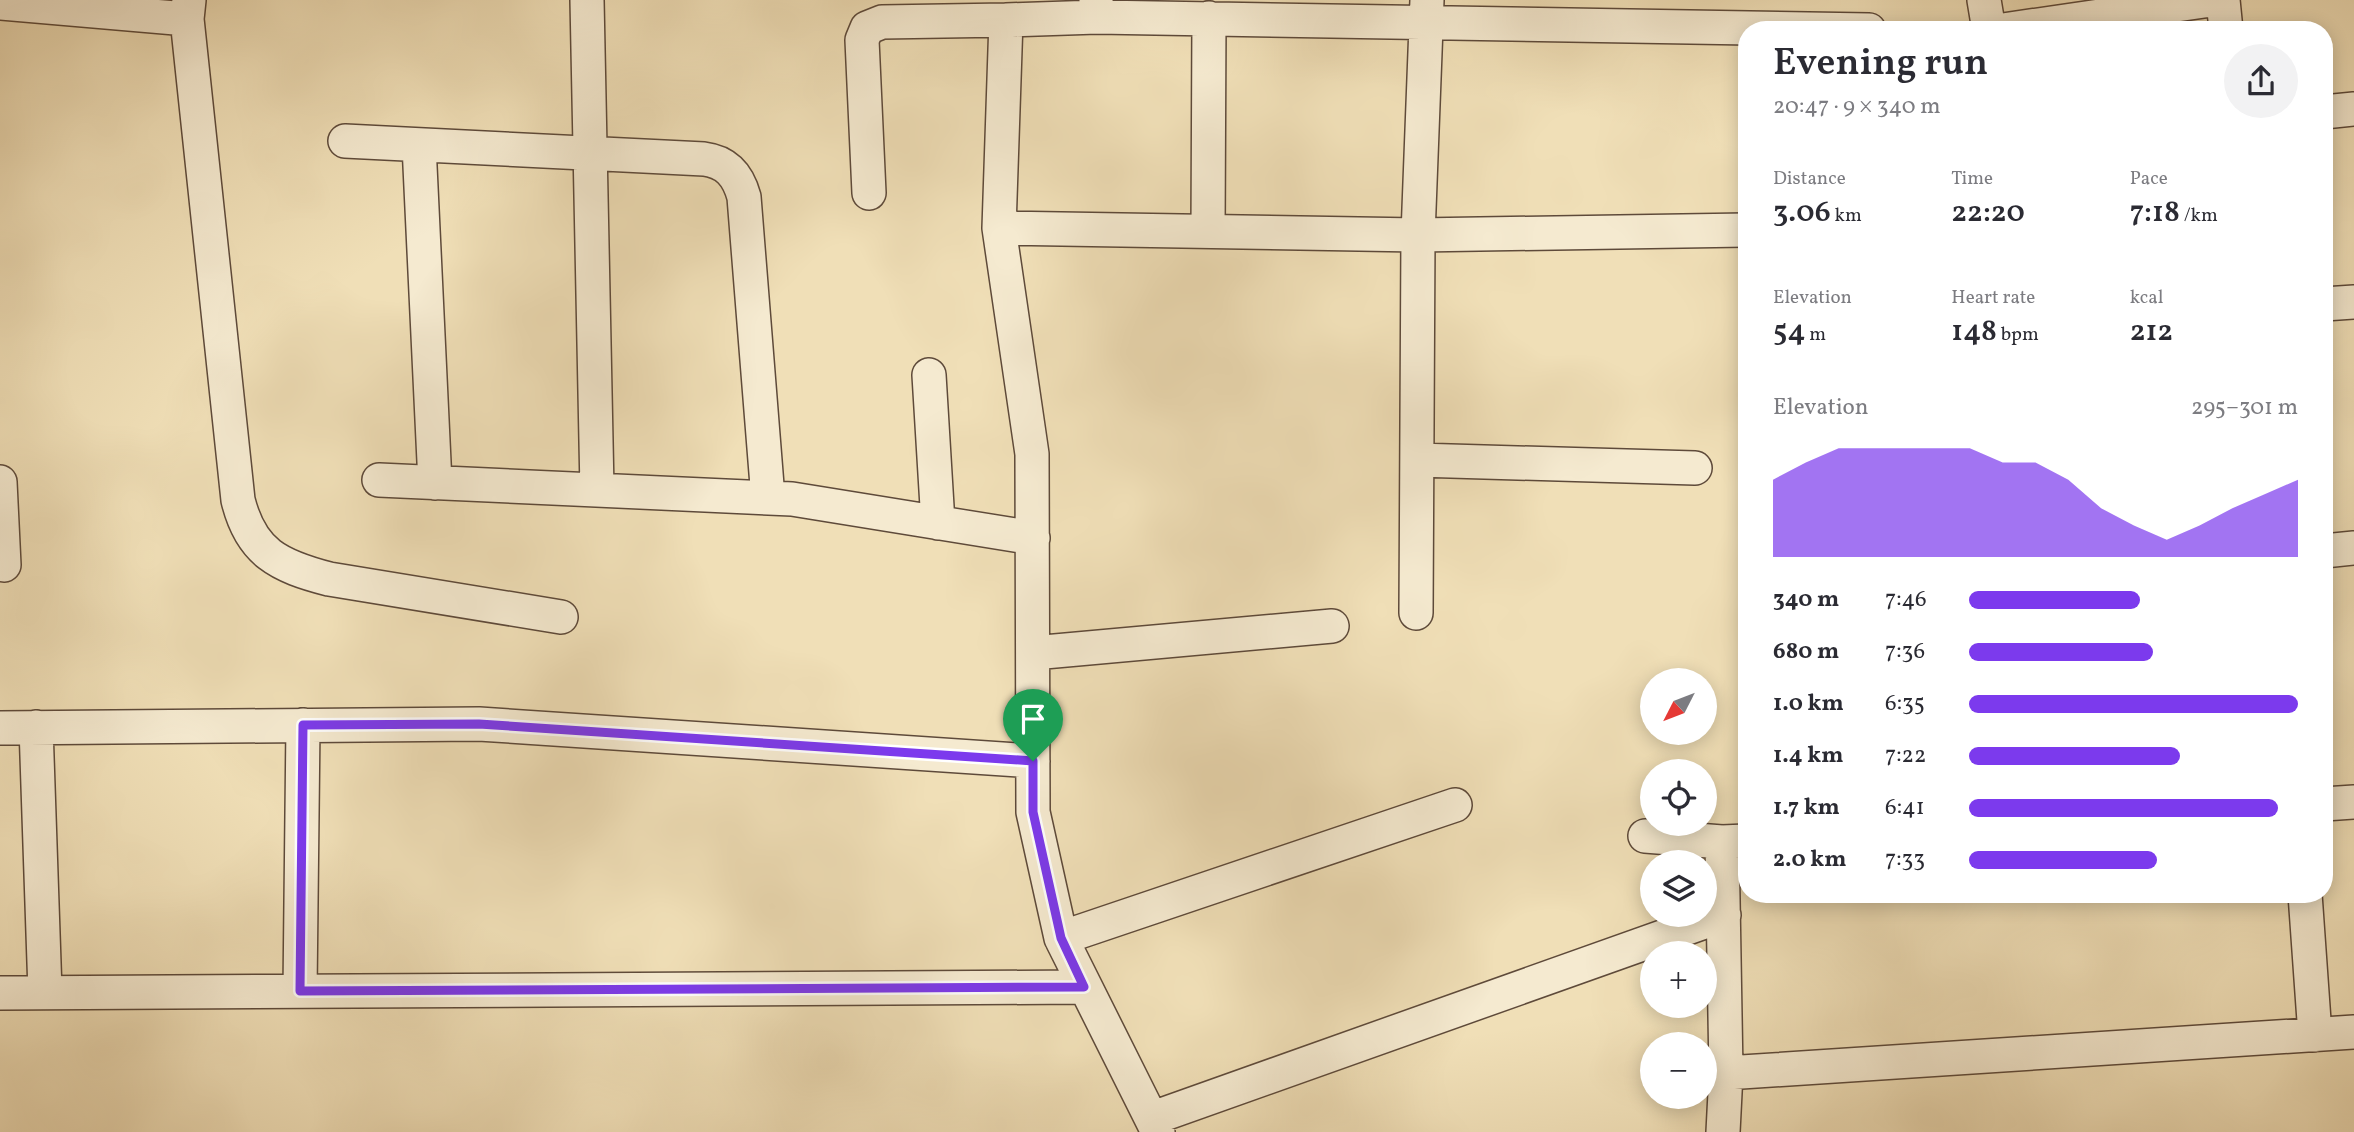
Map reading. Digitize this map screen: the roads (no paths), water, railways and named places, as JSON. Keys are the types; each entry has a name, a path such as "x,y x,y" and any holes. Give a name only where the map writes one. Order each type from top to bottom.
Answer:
{"street":[{"path":"587,0 597,490"},
{"path":"1984,0 1988,21"},
{"path":"2065,21 2211,0"},
{"path":"2223,0 2225,21"},
{"path":"0,3 188,10 238,500 249,531 275,560 298,571 329,579 561,617"},
{"path":"869,193 862,40 867,28 882,22 1006,20 1097,8 1209,18 1426,11 1738,28"},
{"path":"1416,613 1418,235 1426,11"},
{"path":"1208,231 1209,18"},
{"path":"1006,20 999,228 1032,454 1033,812 1061,938 1156,1125 1724,915"},
{"path":"2333,111 2354,109"},
{"path":"345,141 714,160 729,168 741,184 744,197 768,499"},
{"path":"419,145 435,483"},
{"path":"999,228 1418,235 1738,230"},
{"path":"2333,303 2354,302"},
{"path":"929,376 939,523"},
{"path":"1417,460 1695,468"},
{"path":"379,480 792,499 1033,538"},
{"path":"0,482 4,565"},
{"path":"2333,550 2354,548"},
{"path":"1033,653 1332,626"},
{"path":"0,728 479,724 1033,761"},
{"path":"300,991 303,725"},
{"path":"36,727 45,992"},
{"path":"2333,803 2354,802"},
{"path":"1061,938 1455,804"},
{"path":"1645,836 1734,841 1724,915 1726,1073 1723,1132"},
{"path":"2306,903 2315,1035"},
{"path":"0,993 1084,987"},
{"path":"1726,1073 2354,1032"}]}
